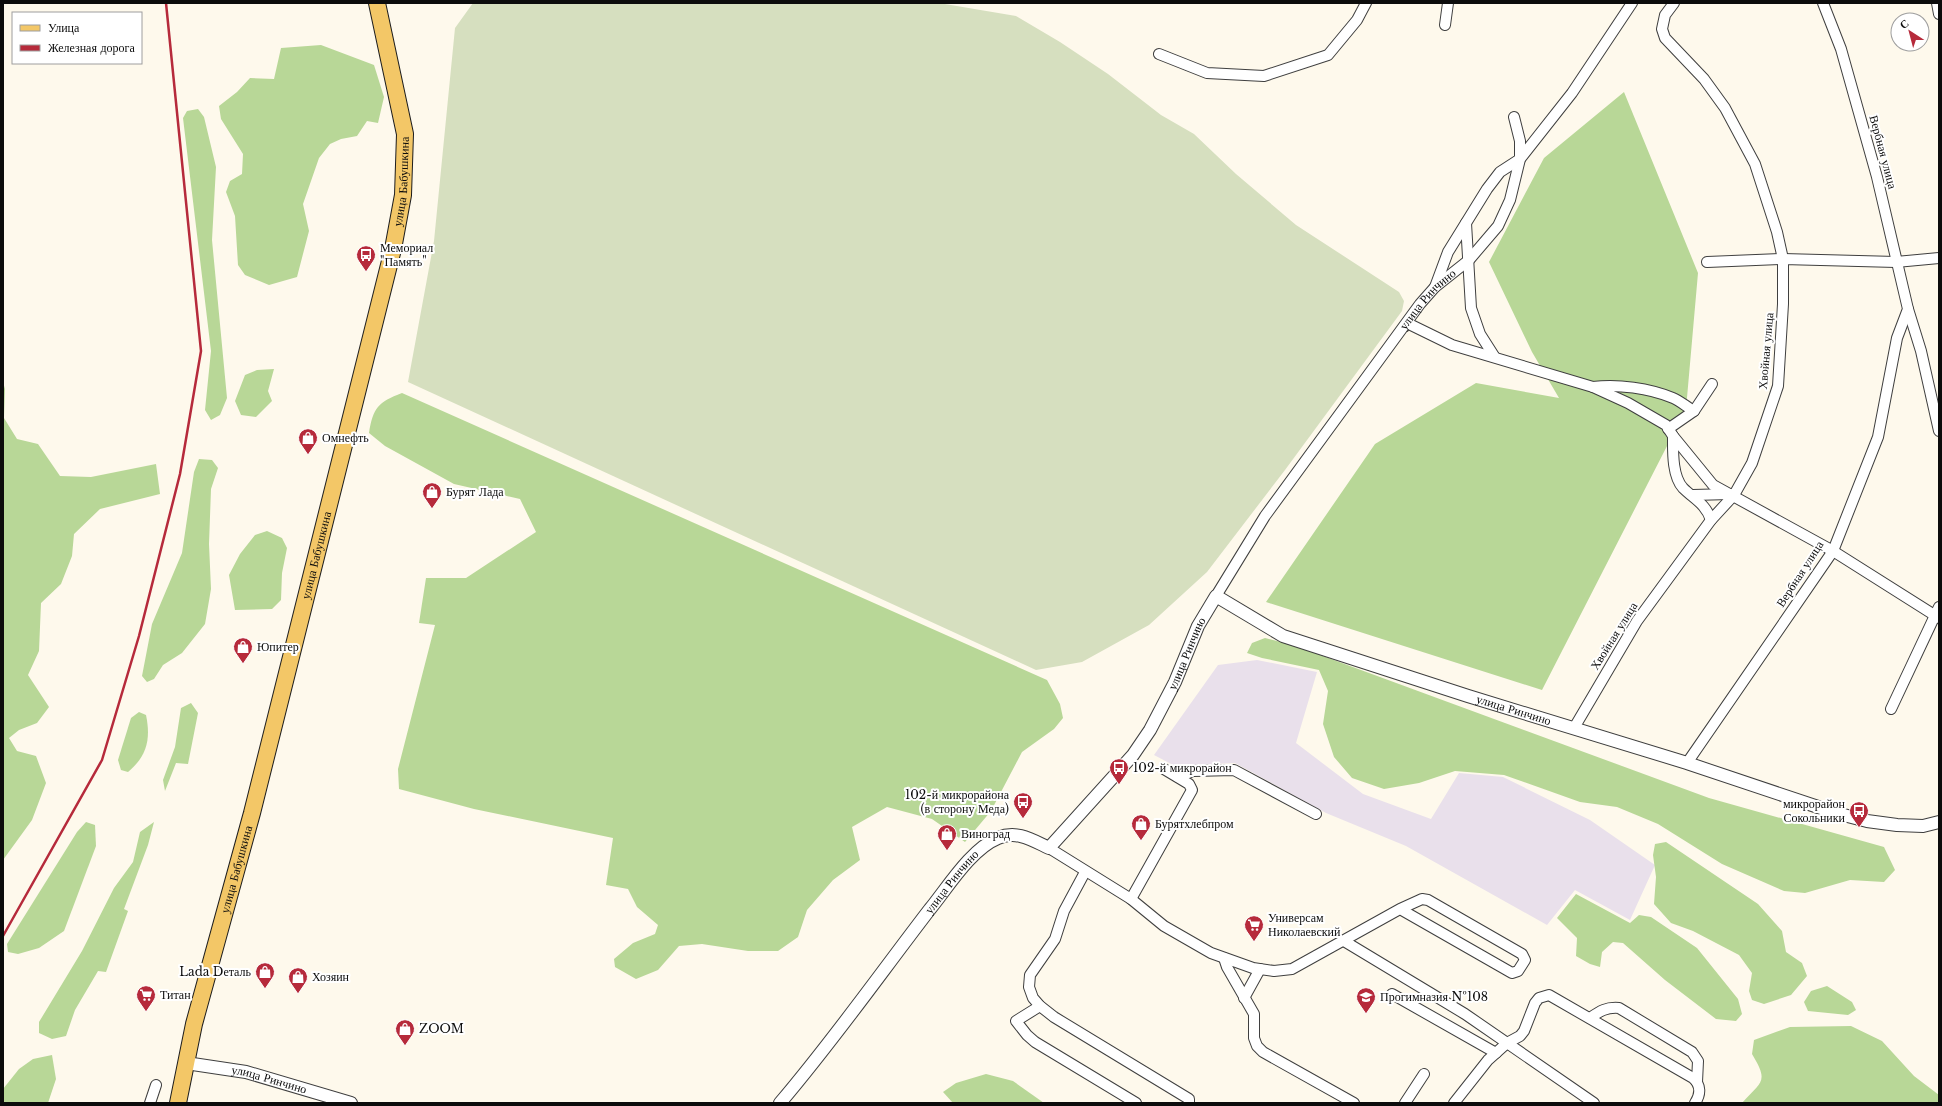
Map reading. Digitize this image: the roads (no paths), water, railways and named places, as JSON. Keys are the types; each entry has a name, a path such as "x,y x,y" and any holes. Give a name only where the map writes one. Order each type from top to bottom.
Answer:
{"main road":[{"name":"улица Бабушкина","path":"178,1103 194,1024 261,776 393,249 400,211 404,179 405,134 377,3"}],"street":[{"path":"1160,54 1207,73 1264,76 1328,55 1357,20 1366,3"},
{"path":"1445,25 1448,3"},
{"name":"улица Ринчино","path":"780,1103 841,1027 904,942 967,863 988,842 999,837 1012,834 1023,836 1049,848 1133,756 1150,730 1169,693 1198,626 1265,516 1407,323 1436,287 1469,260 1498,226 1510,200 1520,159 1572,93 1632,3"},
{"name":"Хвойная улица","path":"1574,728 1637,620 1711,520 1730,497 1752,463 1778,386 1783,304 1783,259 1777,232 1756,164 1725,108 1704,79 1665,38 1662,29 1665,15 1674,3"},
{"name":"Вербная улица","path":"1823,3 1841,49 1877,177 1896,262 1921,351 1939,431"},
{"path":"1937,3 1939,14"},
{"path":"1436,287 1448,252 1487,188 1500,172 1520,159 1520,141 1514,117"},
{"path":"1466,223 1471,308 1480,334 1494,356"},
{"path":"1707,262 1783,259 1896,262 1939,258"},
{"name":"Вербная улица","path":"1687,763 1833,551 1878,437 1896,338 1908,309"},
{"path":"1407,323 1452,345 1494,356 1593,387 1628,403 1666,425 1713,485 1730,497 1833,551 1937,613 1891,709"},
{"path":"1671,433 1694,411 1712,384"},
{"path":"1593,387 1610,385 1643,390 1672,398 1694,411"},
{"path":"1671,433 1677,478 1682,487 1706,507 1711,520"},
{"path":"1693,495 1730,497"},
{"name":"улица Ринчино","path":"1216,596 1283,636 1687,763 1774,792 1867,821 1923,826 1939,822"},
{"path":"1131,900 1192,790 1190,784 1164,769"},
{"path":"1178,777 1193,771 1234,770 1316,814"},
{"path":"1049,848 1131,900 1164,926 1224,958 1260,969 1274,971 1292,969 1400,909 1422,899 1428,900 1522,954 1525,960 1518,971 1512,973 1400,909"},
{"path":"1085,872 1064,911 1055,939 1030,975 1029,987 1033,998 1040,1006 1189,1099 1189,1103"},
{"path":"1344,941 1465,1014 1594,1103"},
{"path":"1224,958 1227,967 1254,1014 1254,1038 1256,1046 1263,1052 1354,1103"},
{"path":"1244,998 1260,969"},
{"path":"1392,994 1496,1053"},
{"path":"1454,1103 1488,1060 1507,1043 1520,1036 1535,1003 1539,998 1546,995 1550,995 1590,1018 1697,1082"},
{"path":"1040,1006 1016,1021 1027,1035 1136,1103"},
{"path":"1590,1018 1602,1010 1619,1008 1692,1052 1698,1061 1697,1082 1700,1089 1699,1097 1695,1103"},
{"name":"улица Ринчино","path":"186,1063 246,1072 351,1103"},
{"path":"1405,1103 1424,1074"},
{"path":"150,1103 156,1085"}],"railway":[{"path":"3,936 102,760 139,636 180,474 201,351 166,3"}],"place":[{"name":"Мемориал \"Память\"","path":"366,272"},
{"name":"Омнефть","path":"308,455"},
{"name":"Бурят Лада","path":"432,509"},
{"name":"Юпитер","path":"243,664"},
{"name":"102-й микрорайон","path":"1119,785"},
{"name":"102-й микрорайона (в сторону Меда)","path":"1023,819"},
{"name":"микрорайон Сокольники","path":"1859,828"},
{"name":"Бурятхлебпром","path":"1141,841"},
{"name":"Виноград","path":"947,851"},
{"name":"Универсам Николаевский","path":"1254,942"},
{"name":"Lada Dеталь","path":"265,989"},
{"name":"Хозяин","path":"298,994"},
{"name":"Титан","path":"146,1012"},
{"name":"Прогимназия №108","path":"1366,1014"},
{"name":"ZOOM","path":"405,1046"}]}
